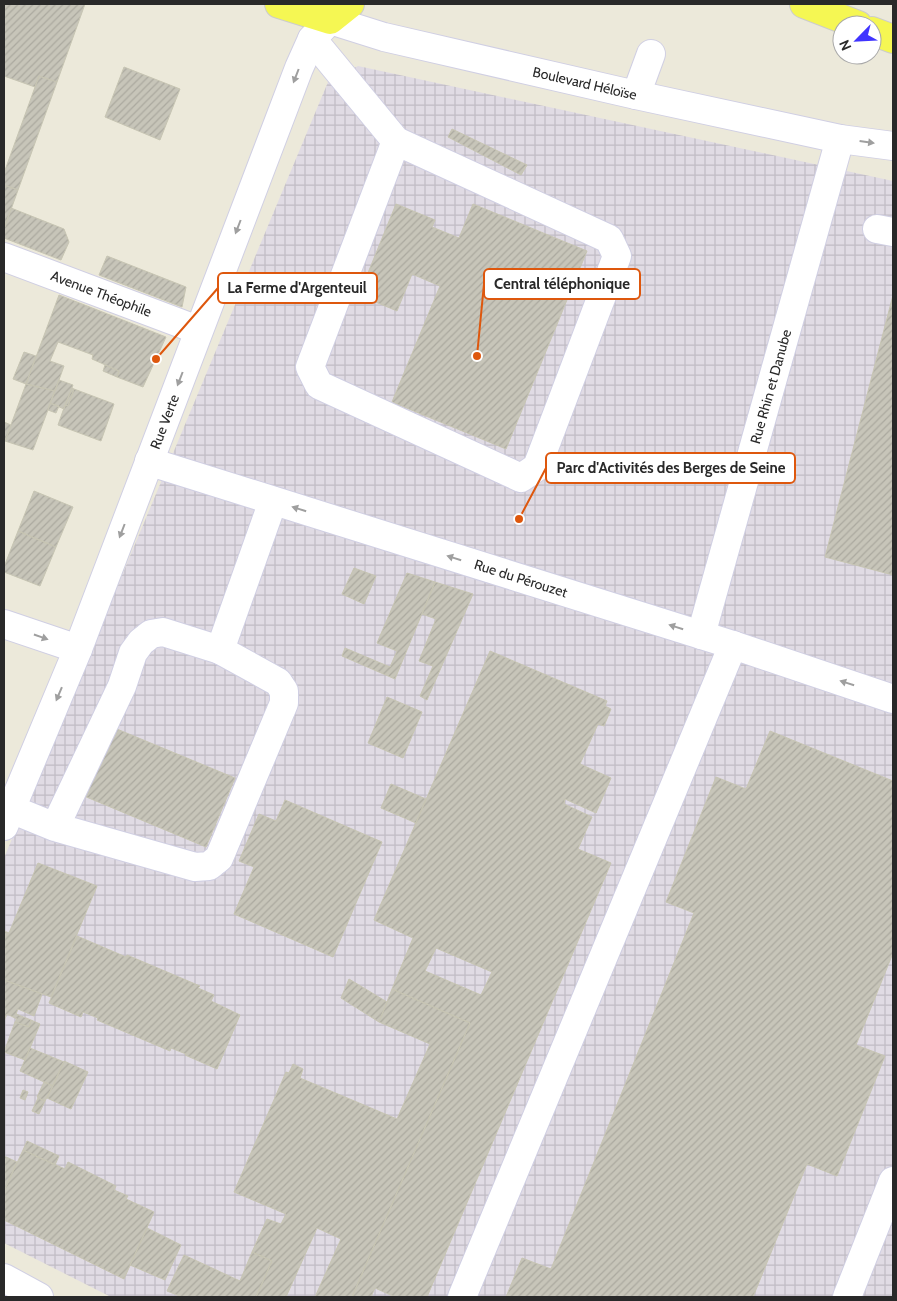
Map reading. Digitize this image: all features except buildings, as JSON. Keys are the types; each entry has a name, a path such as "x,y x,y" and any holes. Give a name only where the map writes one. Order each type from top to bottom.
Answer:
{"main road":[{"name":"Boulevard Héloïse","path":"279,4 331,21"},
{"path":"804,4 832,15"}],"street":[{"name":"Boulevard Héloïse","path":"331,21 384,36 636,95 840,138 893,146"},
{"path":"331,21 396,141 610,240 617,256 537,467 521,478 320,385 310,367 396,141"},
{"name":"Rue Verte","path":"7,818 78,649 299,68 331,21"},
{"path":"636,95 651,54"},
{"name":"Rue Rhin et Danube","path":"701,636 840,138"},
{"name":"Avenue Théophile","path":"4,257 198,330"},
{"name":"Rue du Pérouzet","path":"148,461 733,645 893,699"},
{"path":"220,650 272,500"},
{"path":"4,624 78,649"},
{"path":"7,818 55,827 195,867 208,866 219,858 284,703 284,691 278,682 220,650 163,632 151,634 141,642 133,653 122,686 55,827"},
{"path":"462,1297 733,645"},
{"path":"847,1297 893,1180"},
{"path":"4,1278 39,1297"}],"shaded area":[{"path":"358,66 893,181 893,1297 111,1297 4,1243 4,858 328,82"}],"place":[{"name":"Central téléphonique","path":"477,356"},
{"name":"La Ferme d'Argenteuil","path":"156,359"},
{"name":"Parc d'Activités des Berges de Seine","path":"519,519"}]}
